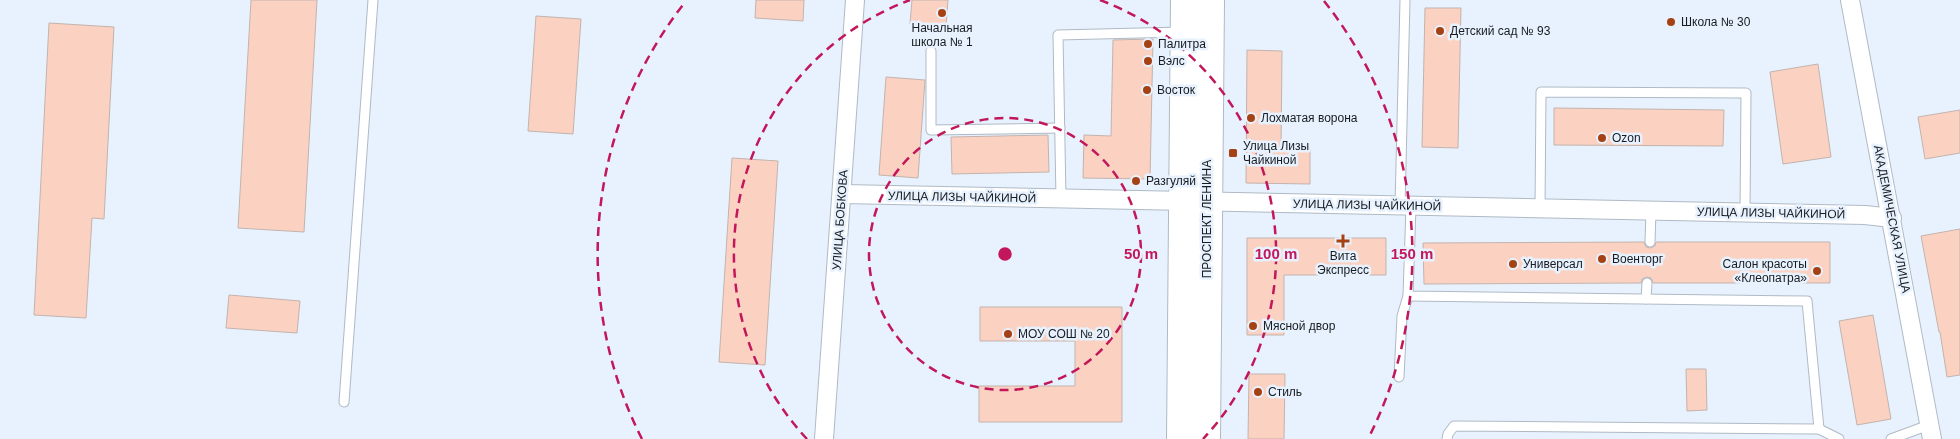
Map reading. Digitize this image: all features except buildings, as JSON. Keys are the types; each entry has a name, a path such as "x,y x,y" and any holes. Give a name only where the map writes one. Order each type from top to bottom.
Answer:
{"main road":[{"name":"ПРОСПЕКТ ЛЕНИНА","path":"1185,0 1185,32 1206,439"},
{"name":"ПРОСПЕКТ ЛЕНИНА","path":"1181,439 1195,202 1210,0"}],"street":[{"name":"УЛИЦА БОБКОВА","path":"824,439 856,0"},
{"name":"АКАДЕМИЧЕСКАЯ УЛИЦА","path":"1850,0 1931,432"},
{"name":"УЛИЦА ЛИЗЫ ЧАЙКИНОЙ","path":"842,194 1745,213 1892,218"}],"lane":[{"path":"344,402 373,0"},
{"path":"1399,377 1402,316 1408,296 1405,206 1405,0"},
{"path":"1061,199 1058,35 1185,32"},
{"path":"931,51 932,130 1060,128"},
{"path":"1540,209 1541,92 1746,93 1745,213"},
{"path":"1650,242 1651,211"},
{"path":"1646,299 1647,283"},
{"path":"1408,296 1807,301 1819,429"},
{"path":"1447,439 1454,426 1819,429 1839,439"},
{"path":"1891,439 1931,432"}],"place":[{"name":"Начальная школа № 1","path":"942,13"},
{"name":"Школа № 30","path":"1671,22"},
{"name":"Детский сад № 93","path":"1440,31"},
{"name":"Палитра","path":"1148,44"},
{"name":"Вэлс","path":"1148,61"},
{"name":"Восток","path":"1147,90"},
{"name":"Лохматая ворона","path":"1251,118"},
{"name":"Ozon","path":"1602,138"},
{"name":"Улица Лизы Чайкиной","path":"1233,153"},
{"name":"Разгуляй","path":"1136,181"},
{"name":"Вита Экспресс","path":"1343,241"},
{"name":"Военторг","path":"1602,259"},
{"name":"Универсал","path":"1513,264"},
{"name":"Салон красоты «Клеопатра»","path":"1817,271"},
{"name":"Мясной двор","path":"1253,326"},
{"name":"МОУ СОШ № 20","path":"1008,334"},
{"name":"Стиль","path":"1258,392"}]}
